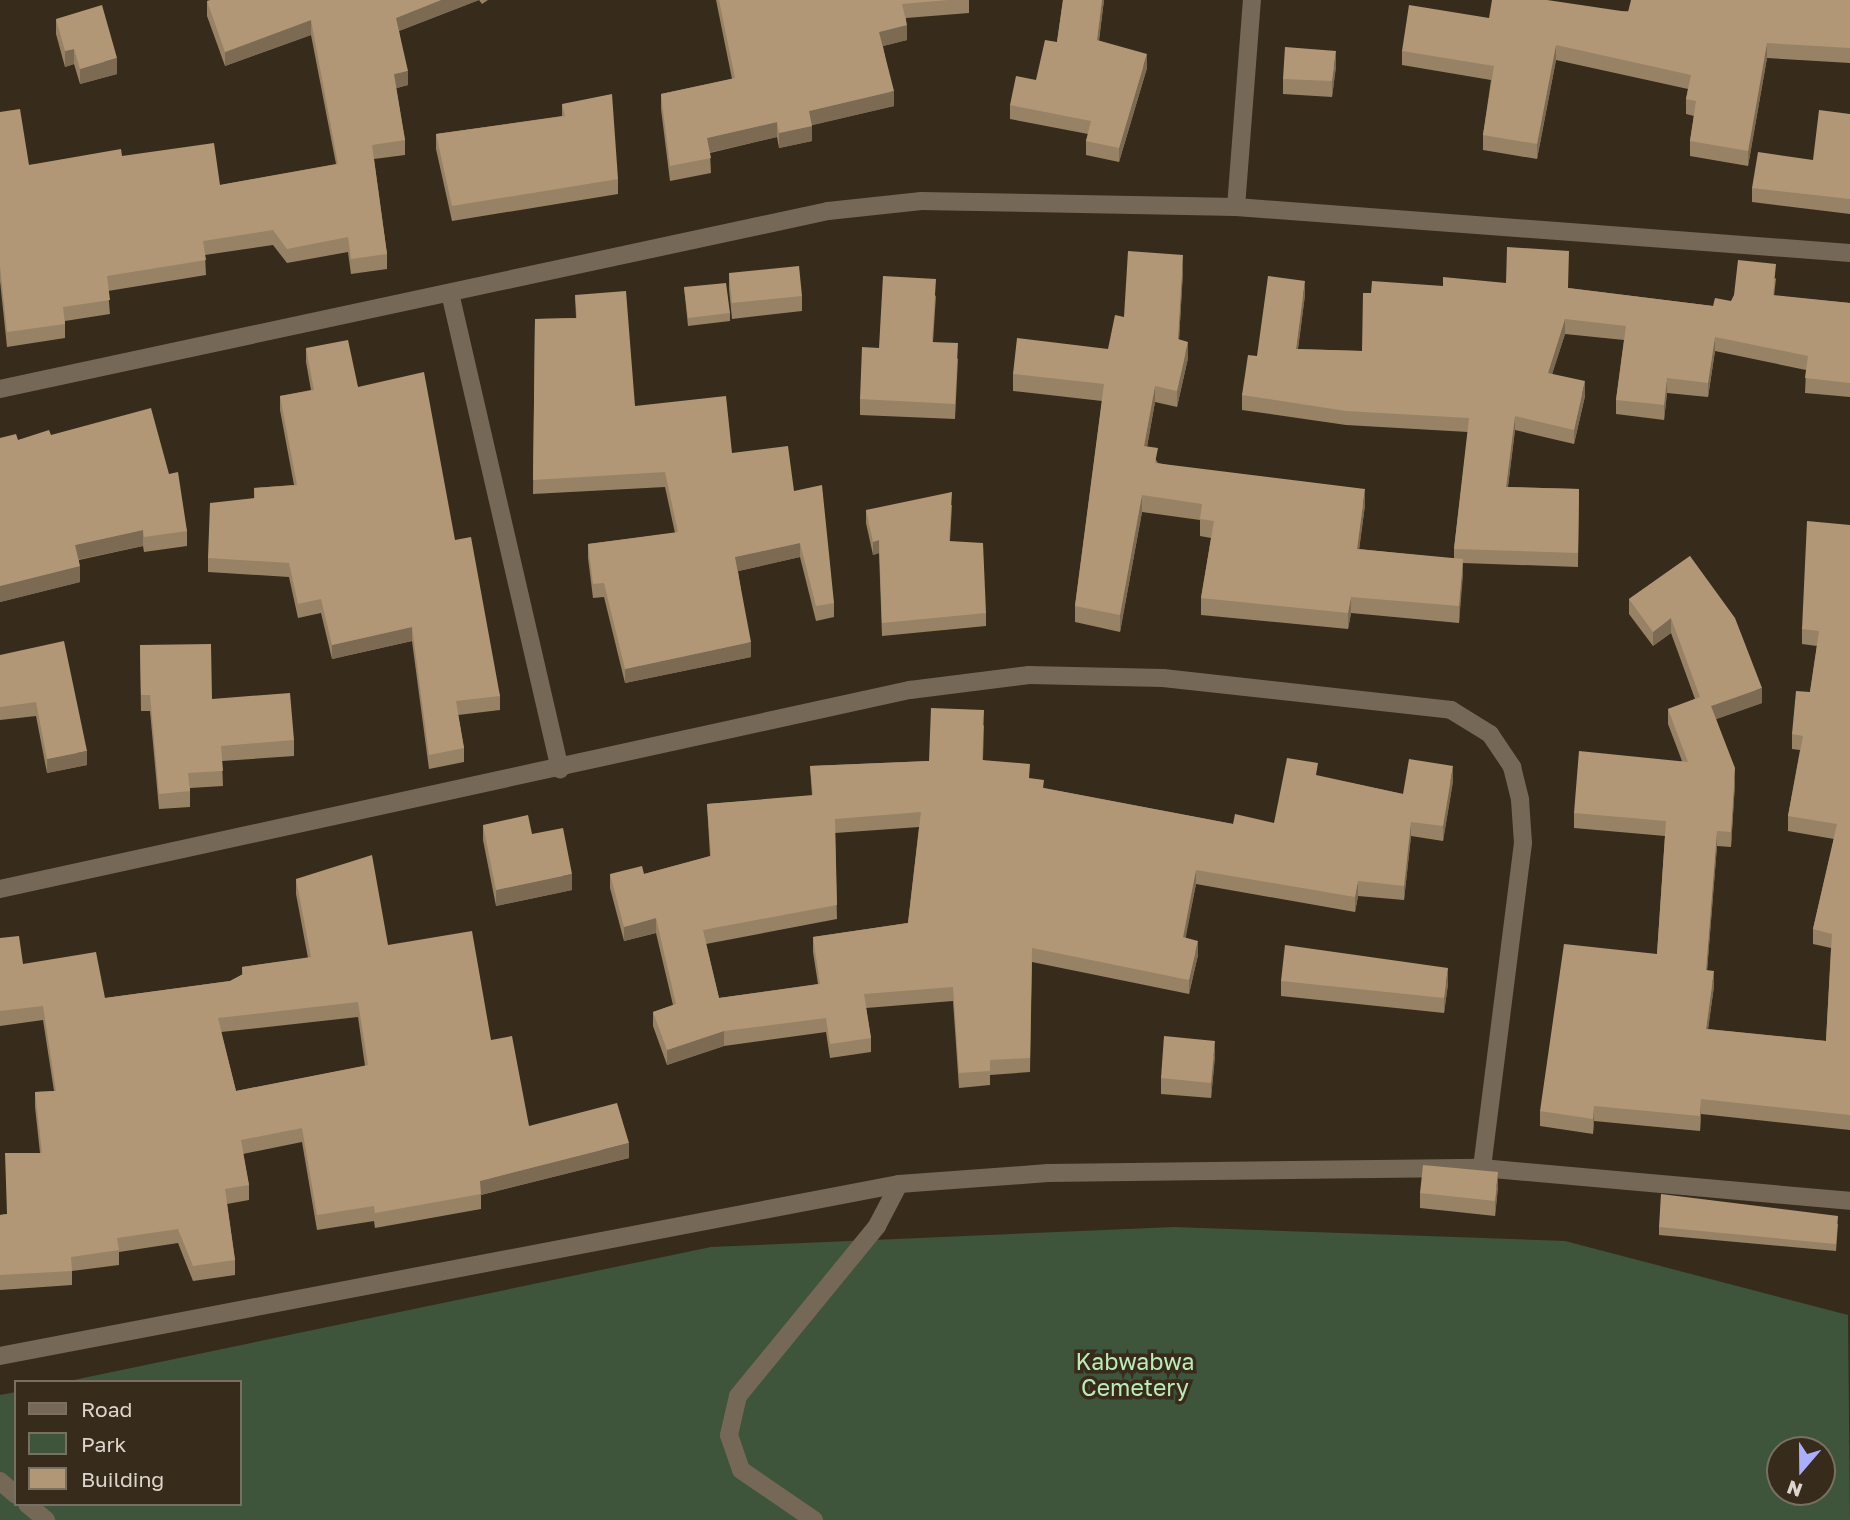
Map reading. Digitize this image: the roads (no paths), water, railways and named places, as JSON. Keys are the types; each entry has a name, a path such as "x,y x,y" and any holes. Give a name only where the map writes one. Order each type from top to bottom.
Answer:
{"street":[{"path":"1236,207 1252,0"},
{"path":"0,389 828,211 1013,198 1236,207 1850,253"},
{"path":"450,293 560,769"},
{"path":"0,889 560,769 910,690 1029,675 1163,678 1451,710 1490,734 1512,767 1520,800 1523,843 1482,1168"},
{"path":"0,1356 899,1184 1048,1173 1482,1168 1850,1201"},
{"path":"814,1520 741,1470 729,1435 738,1396 877,1226 899,1184"},
{"path":"0,1481 14,1493"},
{"path":"29,1506 46,1520"}],"park label":[{"name":"Kabwabwa Cemetery","path":"1135,1374"}]}
